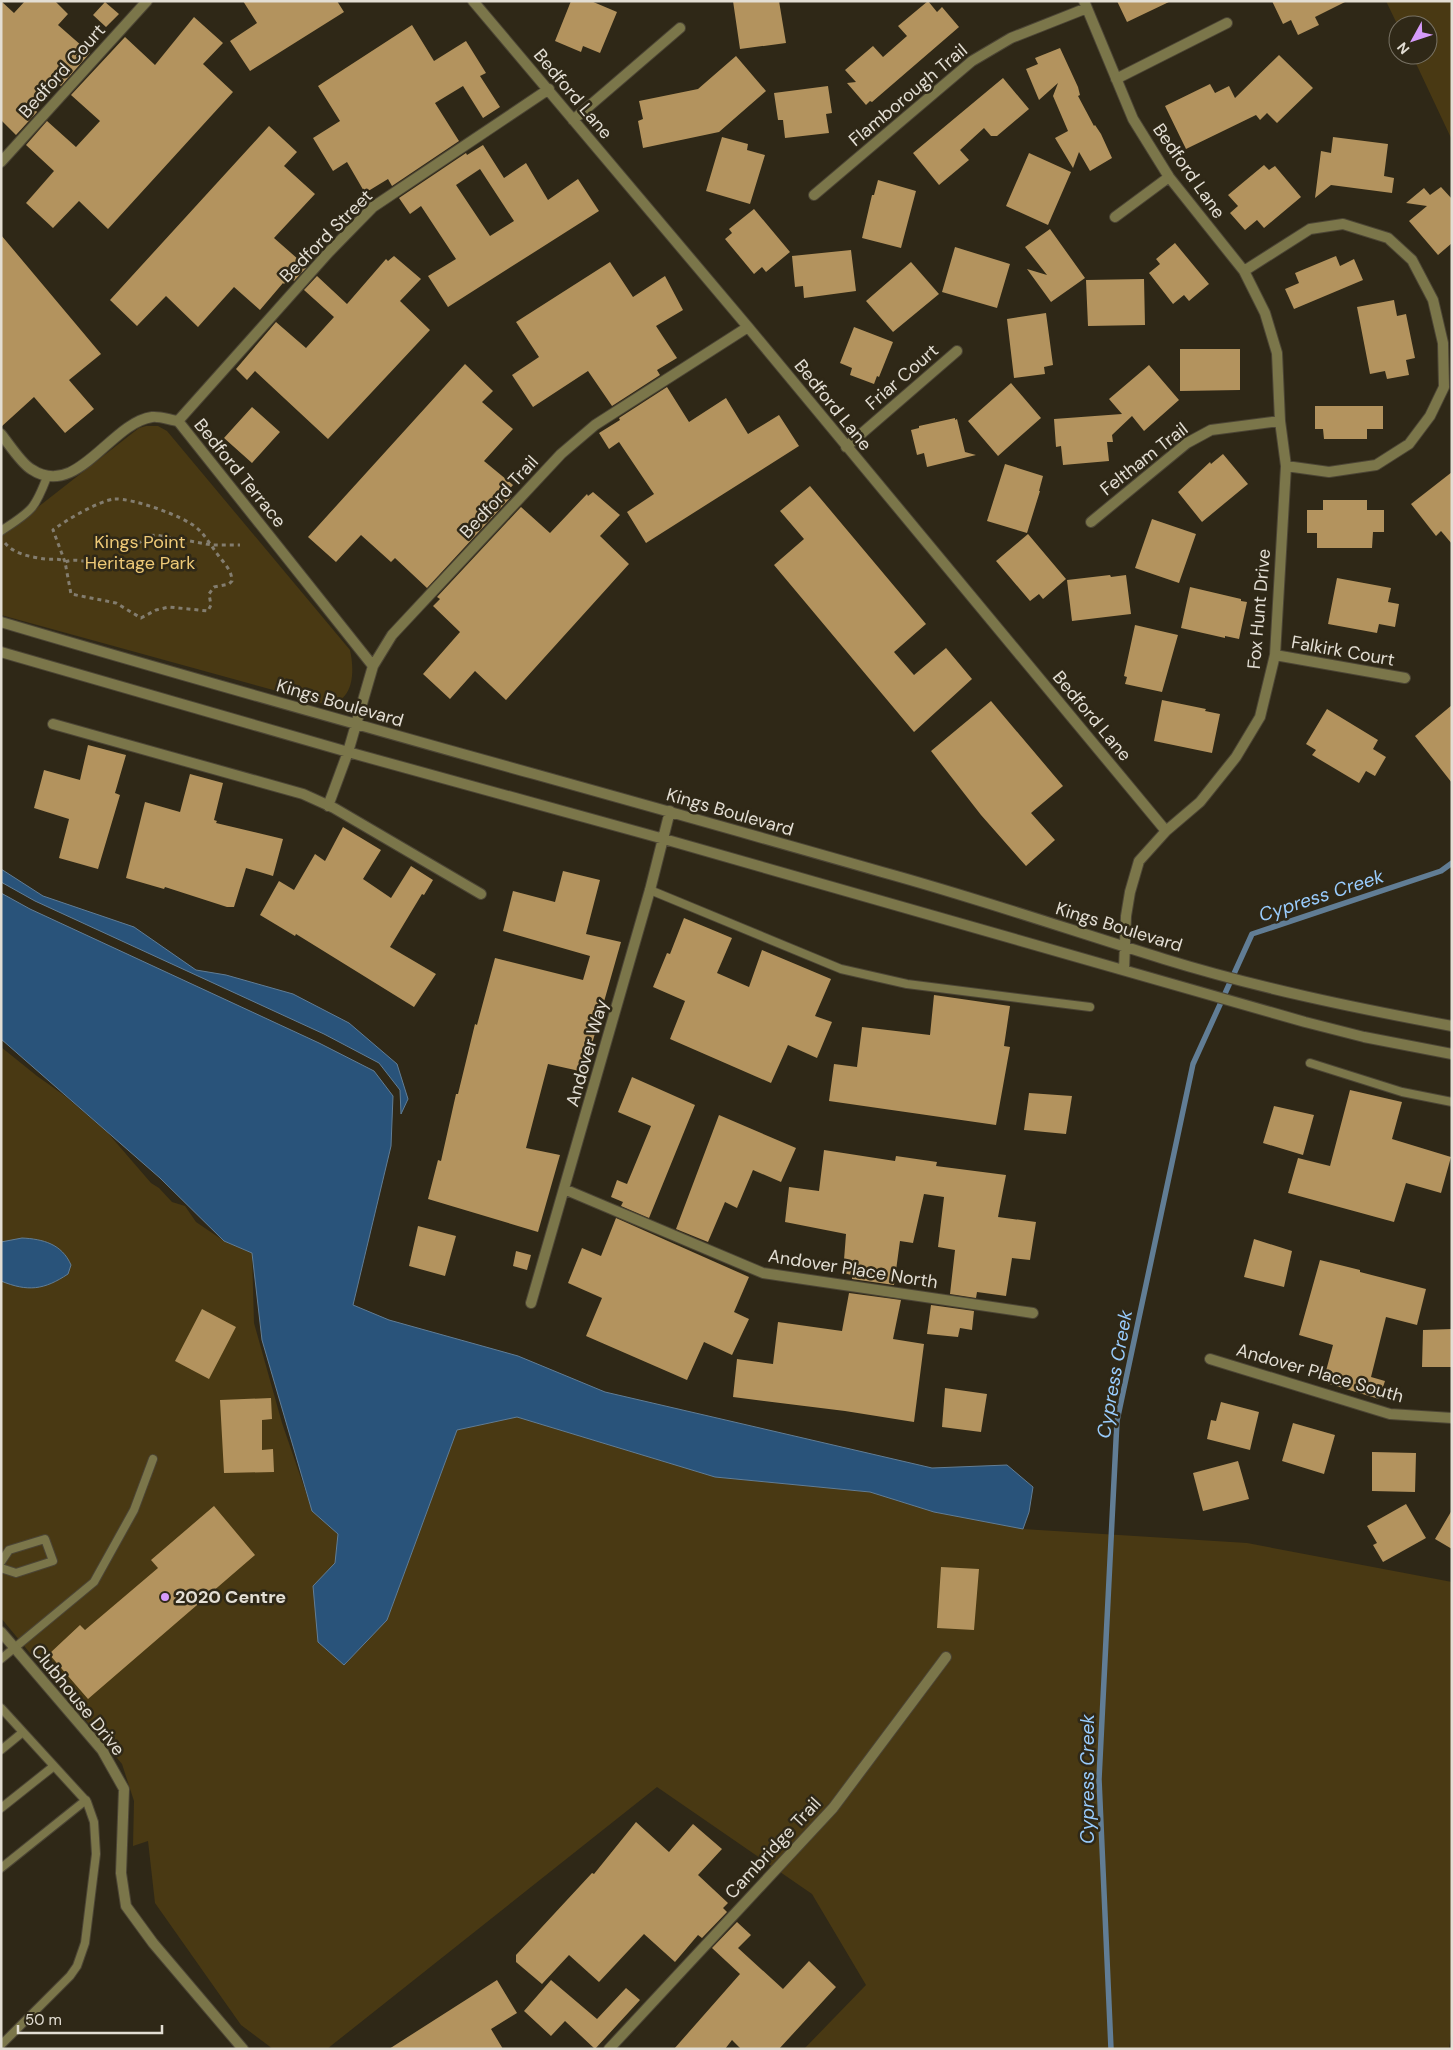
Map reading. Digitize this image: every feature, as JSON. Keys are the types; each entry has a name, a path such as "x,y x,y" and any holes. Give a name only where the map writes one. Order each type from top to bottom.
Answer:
{"street":[{"name":"Bedford Court","path":"1,162 147,1"},
{"name":"Bedford Lane","path":"473,1 748,327 1166,831"},
{"name":"Bedford Lane","path":"1085,5 1133,119 1169,177 1244,271"},
{"name":"Flamborough Trail","path":"814,195 972,61 1011,38 1085,5"},
{"path":"1116,78 1227,23"},
{"path":"573,120 680,28"},
{"name":"Bedford Street","path":"178,421 329,252 373,207 549,90"},
{"path":"1115,217 1169,177"},
{"path":"1244,271 1310,229 1343,224 1388,238 1412,260 1433,300 1443,343 1444,387 1430,416 1408,444 1376,465 1329,472 1286,466"},
{"name":"Fox Hunt Drive","path":"1124,970 1126,916 1130,892 1139,861 1166,831 1200,802 1236,757 1260,717 1275,655 1286,466 1280,420 1277,353 1265,313 1244,271"},
{"name":"Bedford Trail","path":"328,806 348,752 373,666 392,635 562,454 595,425 748,327"},
{"name":"Friar Court","path":"846,447 957,351"},
{"name":"Bedford Terrace","path":"47,477 70,474 133,424 152,417 178,421 373,666"},
{"name":"Feltham Trail","path":"1091,522 1195,438 1211,430 1280,420"},
{"path":"1,434 30,469 47,477"},
{"name":"Kings Boulevard","path":"1,622 356,725 924,883 1164,959 1260,985 1452,1026"},
{"path":"1,652 348,752 664,839 1250,1006 1364,1037 1452,1054"},
{"name":"Falkirk Court","path":"1275,655 1405,678"},
{"path":"53,724 302,794 328,806 481,894"},
{"name":"Andover Way","path":"531,1303 650,890 670,811"},
{"name":"Andover Place North","path":"564,1189 763,1273 1033,1313"},
{"name":"Andover Place South","path":"1210,1359 1390,1414 1452,1418"},
{"name":"Clubhouse Drive","path":"1,1632 102,1750 124,1789 121,1873 126,1906 153,1943 243,2049"},
{"name":"Cambridge Trail","path":"610,2049 833,1808 946,1657"}],"lane":[{"path":"1,531 31,510 39,498 47,477"},
{"path":"650,890 841,969 907,984 1090,1007"},
{"path":"1310,1063 1402,1092 1452,1102"},
{"path":"1,1659 16,1649 88,1588 101,1572 134,1510 153,1459"},
{"path":"1,1562 9,1550 45,1540 53,1561 16,1573 1,1568"},
{"path":"1,1708 86,1800 94,1822 96,1854 85,1943 80,1958 70,1976 1,2045"},
{"path":"1,1750 23,1732"},
{"path":"1,1808 54,1766"},
{"path":"1,1868 86,1800"}],"path":[{"path":"114,499 148,506 185,520 196,527 212,545 230,572 232,581 229,584 214,587 210,594 211,605 208,611 169,607 156,610 141,618 116,603 71,594 65,562 53,530 69,518 114,499"},
{"path":"138,544 146,536 156,535 212,545 240,546"},
{"path":"4,544 12,551 18,553 44,559 60,559 65,562 73,560 121,566 129,561"}],"green space":[{"path":"1386,1 1452,1 1452,140 1417,65 1438,65 1438,15 1393,15"},
{"name":"Kings Point Heritage Park","path":"158,426 167,431 350,650 352,677 347,693 341,699 334,703 324,704 1,615 1,536 139,428"},
{"path":"1,1047 65,1096 107,1132 151,1183 159,1188 172,1202 185,1206 196,1222 224,1241 252,1253 254,1323 282,1423 312,1510 338,1534 335,1563 387,1620 457,1430 517,1417 715,1477 870,1492 934,1512 1023,1529 1247,1543 1452,1582 1452,2027 1449,2049 804,2049 866,1985 812,1894 657,1787 327,2049 273,2049 241,2025 155,1903 148,1841 133,1846 134,1801 122,1764 1,1618"}],"water":[{"path":"1,869 43,896 134,927 196,970 226,975 293,994 349,1023 397,1064 408,1099 401,1114 400,1090 379,1063 324,1034 35,901 1,882"},
{"path":"1,893 30,909 319,1043 374,1071 393,1096 391,1146 353,1305 389,1320 518,1356 605,1392 932,1468 1007,1465 1033,1487 1029,1512 1023,1529 934,1512 870,1492 715,1477 517,1417 457,1430 387,1620 344,1665 318,1642 313,1586 335,1563 338,1534 312,1511 262,1340 252,1253 224,1241 160,1178 1,1039"},
{"path":"22,1238 44,1241 57,1247 71,1265 68,1274 36,1288 19,1287 1,1281 1,1242"}],"building":[{"path":"1,1 14,13 25,1 55,1 68,14 58,25 90,53 61,86 56,82 33,107 37,112 16,135 1,120"},
{"path":"243,1 337,1 344,12 250,71 230,41 257,23"},
{"path":"571,1 591,1 617,12 600,53 583,46 581,52 555,41"},
{"path":"733,1 779,1 786,43 740,49"},
{"path":"928,1 937,12 942,7 959,27 872,102 870,101 866,105 847,83 856,82 845,70 873,46 883,57 907,36 898,26"},
{"path":"1117,1 1171,1 1127,22"},
{"path":"1272,1 1347,1 1315,17 1319,25 1298,35 1291,20 1283,24"},
{"path":"105,2 119,14 106,27 93,15"},
{"path":"194,17 223,43 203,64 233,92 108,229 79,201 53,228 26,203 54,171 26,145 47,121 76,147 100,121 71,95 125,37 155,65"},
{"path":"412,25 434,61 466,41 486,73 480,76 500,107 483,118 463,86 435,103 459,141 392,186 388,179 365,193 347,162 333,171 313,138 340,121 318,86"},
{"path":"1060,48 1078,87 1080,95 1078,96 1094,126 1101,134 1112,158 1090,171 1079,152 1073,168 1055,138 1068,131 1053,96 1058,83 1039,100 1026,69 1038,64 1035,58"},
{"path":"1279,55 1313,88 1277,123 1267,113 1260,120 1256,115 1186,149 1165,106 1210,84 1215,93 1229,86 1235,98"},
{"path":"736,56 766,91 719,132 643,148 638,121 643,119 639,101 698,89"},
{"path":"1003,78 1029,109 997,136 991,136 984,128 960,150 969,160 939,185 913,153"},
{"path":"828,86 832,113 826,114 829,133 785,138 783,120 778,120 774,93"},
{"path":"269,126 297,152 284,166 315,194 274,238 307,267 294,281 290,277 283,283 260,310 234,287 198,327 166,296 137,326 110,300"},
{"path":"722,137 748,144 747,150 765,155 750,204 706,191"},
{"path":"1333,137 1388,144 1384,176 1394,178 1392,193 1331,185 1315,198 1321,151 1331,153"},
{"path":"483,145 504,178 526,163 548,200 578,179 599,211 448,307 428,276 456,259 421,206 410,214 399,198 466,153 467,155","holes":["480,169 514,221 490,236 456,185"]},
{"path":"1029,153 1071,172 1048,225 1006,206"},
{"path":"1264,165 1269,170 1275,166 1301,197 1264,228 1257,220 1245,230 1230,213 1238,206 1228,195"},
{"path":"878,180 916,191 901,248 862,238 872,195 874,195"},
{"path":"1441,187 1452,199 1452,243 1438,255 1409,221 1427,206 1406,203 1424,188 1430,195"},
{"path":"754,209 790,252 766,272 762,267 754,274 725,239 732,233 729,229"},
{"path":"1050,229 1085,278 1051,302 1027,269 1047,275 1025,247"},
{"path":"1,235 101,354 69,380 94,409 65,433 34,397 1,427"},
{"path":"1175,243 1209,284 1189,301 1184,295 1173,304 1149,273 1160,264 1156,259"},
{"path":"955,247 1010,264 997,308 942,292"},
{"path":"851,250 856,291 804,298 803,286 795,287 792,256"},
{"path":"394,256 421,279 400,301 430,330 328,439 255,371 247,380 236,369 276,322 306,348 334,317 304,290 317,276 347,304 386,259 388,261"},
{"path":"1336,256 1340,266 1354,259 1363,280 1294,309 1285,289 1299,283 1295,273"},
{"path":"610,262 633,297 665,276 683,310 656,326 677,358 657,370 660,375 612,406 588,371 533,407 512,375 539,357 516,322"},
{"path":"911,262 939,294 893,332 866,301"},
{"path":"1144,279 1145,325 1088,326 1086,280"},
{"path":"1394,300 1397,316 1406,314 1415,358 1406,360 1409,375 1387,379 1385,371 1370,374 1357,307"},
{"path":"1046,313 1053,365 1044,367 1045,374 1014,378 1007,319"},
{"path":"854,327 893,342 879,377 877,376 874,384 850,375 852,368 840,363"},
{"path":"1180,349 1240,349 1240,390 1180,391"},
{"path":"465,364 493,391 482,402 513,429 484,461 513,485 506,493 511,497 427,588 395,558 391,562 361,535 336,562 308,537"},
{"path":"1149,365 1179,400 1144,431 1132,416 1112,435 1113,442 1107,442 1109,461 1063,465 1061,446 1056,447 1054,419 1122,414 1109,399"},
{"path":"1011,383 1041,418 998,456 968,421"},
{"path":"667,387 689,422 726,398 748,434 779,415 799,446 646,543 627,512 654,494 619,442 609,449 599,433"},
{"path":"1315,406 1383,406 1383,429 1367,429 1367,439 1324,439 1323,429 1315,429"},
{"path":"252,407 280,432 252,463 224,438"},
{"path":"955,418 955,420 957,419 965,452 976,455 927,467 924,453 917,455 911,430 919,428 919,426"},
{"path":"1223,454 1248,484 1202,522 1178,492 1210,462 1211,464"},
{"path":"1005,464 1043,476 1027,533 987,521"},
{"path":"1452,472 1452,544 1441,531 1436,536 1411,504"},
{"path":"810,486 926,624 894,652 914,675 946,648 972,679 914,732 774,565 804,539 780,511"},
{"path":"593,492 620,515 600,536 629,564 506,700 475,671 450,699 423,674 460,632 433,606 440,599 437,597 521,507 550,533 587,494 588,496"},
{"path":"1323,500 1367,500 1367,510 1384,510 1384,532 1373,532 1372,548 1317,548 1317,533 1307,533 1307,510 1323,510"},
{"path":"1152,519 1196,534 1179,583 1135,568"},
{"path":"1028,534 1066,579 1043,599 1039,594 1030,601 996,561"},
{"path":"1110,575 1111,577 1126,575 1131,614 1072,621 1067,580"},
{"path":"1337,578 1391,588 1388,602 1399,604 1395,627 1379,624 1377,633 1328,624"},
{"path":"1190,587 1247,602 1239,639 1225,636 1225,638 1181,628"},
{"path":"1135,625 1178,635 1162,692 1125,684 1127,677 1124,676"},
{"path":"1162,700 1206,709 1205,711 1220,714 1212,753 1154,741"},
{"path":"991,701 1063,786 1031,813 1055,840 1026,866 981,815 931,751"},
{"path":"1452,705 1452,783 1415,736"},
{"path":"1327,709 1378,740 1373,749 1386,757 1375,776 1366,771 1359,783 1312,755 1316,750 1306,744"},
{"path":"88,745 126,755 115,793 120,795 98,869 59,858 69,819 34,808 44,770 80,780"},
{"path":"190,774 223,783 214,820 217,821 216,823 283,839 273,876 246,868 234,907 227,907 165,887 164,889 126,878 145,802 180,812"},
{"path":"343,827 381,850 363,879 391,898 411,866 433,880 424,895 422,894 390,947 436,974 414,1007 296,934 295,936 260,915 279,881 294,890 315,854 325,861"},
{"path":"563,871 600,880 586,934 621,942 584,1072 548,1064 526,1148 560,1155 538,1232 428,1199 438,1160 441,1161 456,1094 458,1094 475,1024 477,1025 495,958 583,980 590,956 503,931 513,891 555,902"},
{"path":"684,918 732,938 717,973 749,987 762,950 831,979 815,1016 832,1022 817,1058 788,1045 771,1083 670,1039 685,1001 653,987 667,953 670,954"},
{"path":"934,995 1010,1006 1004,1046 1010,1047 996,1125 829,1101 834,1064 857,1067 862,1027 930,1035"},
{"path":"632,1077 695,1105 649,1218 621,1206 623,1202 611,1197 617,1180 627,1184 651,1126 618,1112"},
{"path":"1350,1090 1402,1102 1392,1139 1451,1157 1441,1193 1406,1183 1394,1222 1288,1193 1298,1158 1330,1166"},
{"path":"1029,1093 1072,1096 1066,1134 1024,1130"},
{"path":"1274,1106 1314,1115 1303,1155 1263,1143"},
{"path":"719,1115 796,1148 781,1182 753,1170 737,1208 725,1202 708,1242 676,1229"},
{"path":"824,1150 895,1161 896,1156 937,1162 936,1166 1006,1175 998,1217 1036,1222 1030,1260 1012,1258 1006,1296 977,1292 976,1298 950,1294 955,1250 938,1247 944,1197 924,1194 913,1243 900,1241 894,1285 852,1279 852,1275 843,1273 846,1234 785,1222 789,1187 819,1191"},
{"path":"616,1218 749,1277 734,1312 749,1319 732,1355 704,1342 687,1380 586,1336 602,1298 568,1283 582,1248 601,1256"},
{"path":"418,1226 456,1236 445,1276 409,1266"},
{"path":"1254,1239 1292,1251 1284,1287 1244,1277"},
{"path":"516,1251 531,1255 527,1270 513,1266"},
{"path":"1320,1260 1426,1289 1417,1325 1386,1317 1371,1377 1385,1381 1379,1399 1323,1382 1333,1345 1299,1335"},
{"path":"849,1293 901,1300 893,1339 924,1344 914,1422 733,1397 737,1359 773,1364 778,1322 842,1331"},
{"path":"931,1305 974,1311 972,1330 960,1328 958,1337 927,1334"},
{"path":"202,1309 236,1327 209,1379 175,1361"},
{"path":"1452,1329 1452,1367 1422,1367 1423,1330"},
{"path":"945,1388 987,1394 981,1432 942,1427"},
{"path":"271,1398 272,1419 262,1420 262,1450 273,1449 274,1472 224,1473 220,1400"},
{"path":"1221,1402 1259,1412 1250,1450 1207,1439 1211,1420 1216,1421"},
{"path":"1293,1423 1335,1435 1324,1474 1282,1461"},
{"path":"1372,1452 1416,1453 1415,1492 1372,1491"},
{"path":"1238,1461 1249,1499 1203,1511 1193,1473"},
{"path":"1406,1504 1426,1538 1383,1562 1373,1545 1377,1543 1367,1526"},
{"name":"2020 Centre","path":"214,1506 255,1555 88,1699 49,1654 80,1625 85,1630 158,1568 151,1560"},
{"path":"1452,1510 1452,1549 1435,1539"},
{"path":"941,1567 979,1569 974,1630 937,1628"},
{"path":"636,1822 669,1852 693,1824 722,1849 698,1875 728,1903 723,1908 727,1912 702,1938 698,1935 675,1962 644,1934 599,1982 569,1955 542,1984 516,1962 516,1955 592,1873 594,1874"},
{"path":"737,1922 751,1935 738,1948 783,1989 809,1961 836,1987 779,2049 741,2049 732,2040 725,2049 674,2049 740,1974 712,1948"},
{"path":"497,1980 517,2013 491,2029 503,2049 389,2049"},
{"path":"551,1980 597,2019 626,1988 640,2000 595,2049 565,2021 551,2036 524,2011"}],"waterway":[{"name":"Cypress Creek","path":"1111,2049 1099,1779 1117,1421 1193,1064 1252,934 1441,871 1452,863"}],"place":[{"name":"2020 Centre","path":"165,1597"}]}
